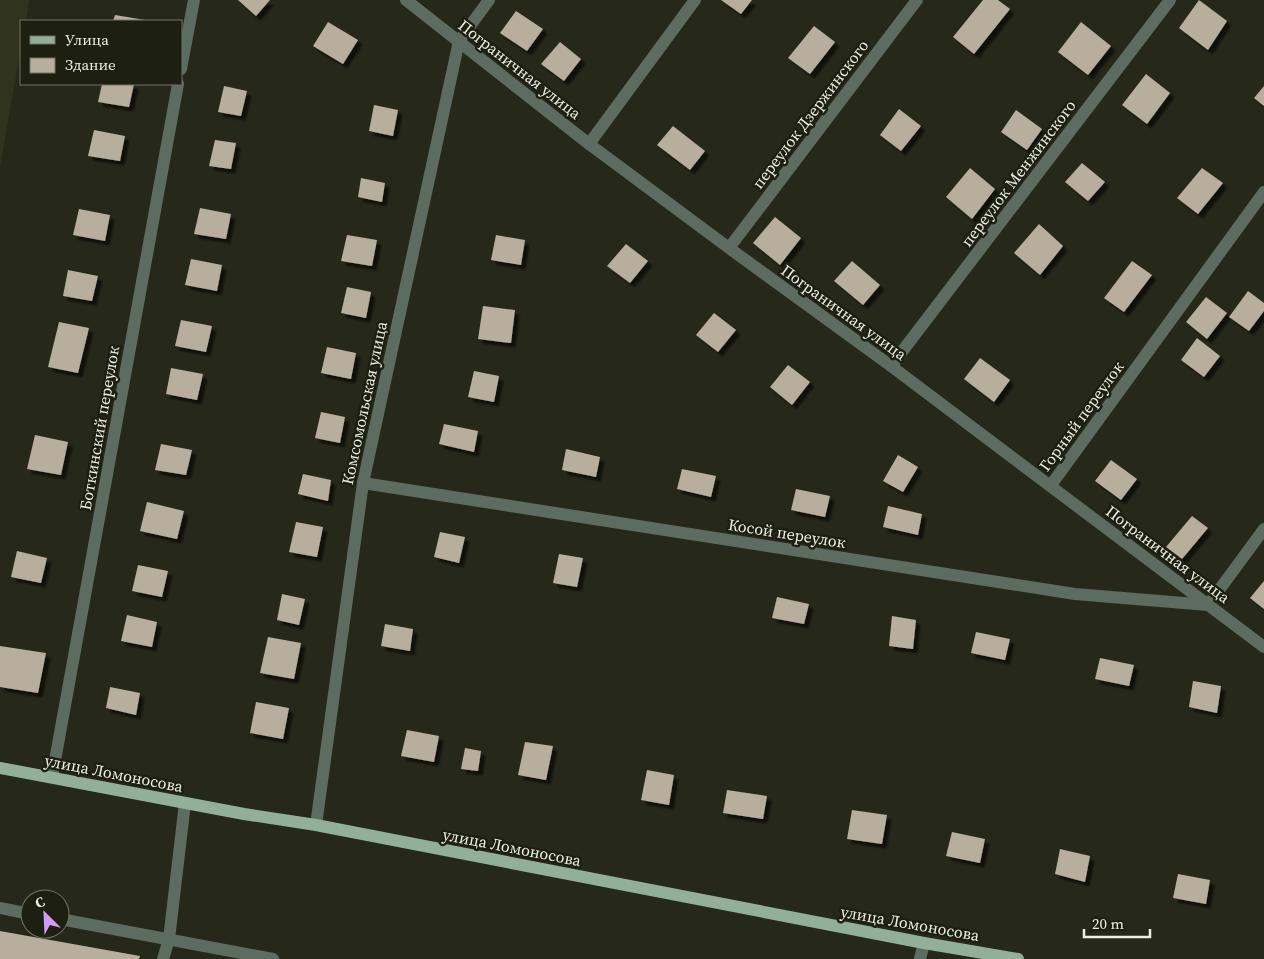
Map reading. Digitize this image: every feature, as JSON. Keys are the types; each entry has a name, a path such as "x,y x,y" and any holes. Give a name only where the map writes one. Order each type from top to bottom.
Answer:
{"main road":[{"name":"улица Ломоносова","path":"0,768 185,803 316,825 924,943 1018,959"}],"street":[{"path":"182,63 194,0"},
{"name":"Пограничная улица","path":"406,0 589,144 1051,485 1264,647"},
{"name":"Комсомольская улица","path":"316,825 363,483 459,41 489,0"},
{"path":"589,144 695,0"},
{"name":"переулок Дзержинского","path":"729,248 916,0"},
{"name":"переулок Менжинского","path":"891,366 1170,0"},
{"name":"Боткинский переулок","path":"52,777 178,85"},
{"name":"Горный переулок","path":"1051,485 1264,192"},
{"name":"Горный переулок","path":"1051,485 1264,196"},
{"name":"Косой переулок","path":"363,483 1075,594 1208,605"},
{"path":"1208,605 1264,529"},
{"path":"163,959 169,939 185,803"},
{"path":"0,908 20,912"},
{"path":"70,921 273,959"},
{"path":"920,959 924,943"}],"shaded area":[{"path":"0,0 29,0 26,20 20,20 20,53 0,167"}],"building":[{"path":"238,0 270,0 256,16"},
{"path":"721,0 752,0 741,14"},
{"path":"983,0 998,0 1010,9 974,54 953,37"},
{"path":"1199,0 1227,21 1208,50 1179,28"},
{"path":"516,11 543,29 527,51 500,33"},
{"path":"115,15 145,20 113,20"},
{"path":"328,22 358,40 343,64 313,46"},
{"path":"1081,22 1111,46 1088,75 1058,52"},
{"path":"814,26 835,42 810,74 788,58"},
{"path":"560,42 581,59 564,81 541,64"},
{"path":"1146,74 1170,93 1147,124 1122,105"},
{"path":"102,85 134,85 129,107 98,102"},
{"path":"224,86 247,91 241,116 218,112"},
{"path":"1264,86 1264,106 1254,98"},
{"path":"374,105 398,110 393,136 369,131"},
{"path":"899,109 921,126 901,151 880,135"},
{"path":"1016,110 1042,129 1027,150 1001,132"},
{"path":"673,126 705,151 690,170 657,145"},
{"path":"94,130 125,136 120,161 88,156"},
{"path":"215,140 236,143 231,169 209,166"},
{"path":"1082,163 1105,182 1088,201 1065,182"},
{"path":"970,168 995,189 972,219 946,197"},
{"path":"1202,168 1223,183 1198,214 1177,198"},
{"path":"361,178 385,183 382,202 358,197"},
{"path":"200,208 231,214 226,239 194,234"},
{"path":"79,209 110,215 105,241 73,235"},
{"path":"775,217 801,238 780,265 753,243"},
{"path":"1039,224 1063,246 1040,275 1014,253"},
{"path":"347,235 377,240 372,266 341,261"},
{"path":"496,235 525,240 521,265 491,260"},
{"path":"626,244 648,261 630,283 607,266"},
{"path":"191,259 222,265 217,291 185,285"},
{"path":"852,261 880,285 863,305 834,281"},
{"path":"1132,261 1152,275 1124,312 1104,298"},
{"path":"68,270 98,276 92,301 63,296"},
{"path":"347,287 371,292 366,318 341,313"},
{"path":"1248,291 1264,303 1264,311 1249,331 1229,317"},
{"path":"1206,297 1227,313 1207,339 1186,322"},
{"path":"483,306 515,310 511,343 478,339"},
{"path":"714,313 736,330 718,352 696,335"},
{"path":"181,320 212,326 206,352 175,346"},
{"path":"59,322 89,328 78,373 48,367"},
{"path":"1197,338 1220,356 1204,377 1181,360"},
{"path":"327,347 356,353 351,379 321,373"},
{"path":"980,358 1010,380 994,402 964,379"},
{"path":"788,365 810,382 792,405 770,387"},
{"path":"171,368 203,374 197,400 166,394"},
{"path":"474,371 499,376 494,402 468,397"},
{"path":"321,412 345,417 340,443 315,438"},
{"path":"444,424 478,431 474,452 439,444"},
{"path":"35,435 68,442 61,475 27,469"},
{"path":"161,444 192,450 186,475 155,470"},
{"path":"566,449 600,457 596,477 562,470"},
{"path":"898,455 918,467 903,492 883,481"},
{"path":"1111,460 1137,479 1121,500 1095,481"},
{"path":"682,469 716,476 711,497 677,489"},
{"path":"303,474 331,480 328,501 298,494"},
{"path":"796,489 830,496 825,517 791,510"},
{"path":"147,502 184,511 177,539 140,531"},
{"path":"888,506 922,514 918,535 883,527"},
{"path":"1192,516 1208,528 1182,559 1166,547"},
{"path":"296,522 323,527 317,557 289,552"},
{"path":"440,532 465,537 459,563 434,557"},
{"path":"17,551 47,558 41,583 11,577"},
{"path":"559,554 583,558 577,587 553,583"},
{"path":"138,565 168,571 162,597 132,591"},
{"path":"1264,581 1264,609 1250,598"},
{"path":"282,594 305,599 299,625 277,620"},
{"path":"777,597 809,604 804,624 772,618"},
{"path":"127,615 157,622 152,647 121,641"},
{"path":"892,616 916,620 913,649 889,646"},
{"path":"385,624 413,629 410,651 381,646"},
{"path":"976,632 1010,639 1005,660 971,653"},
{"path":"268,637 301,643 294,679 260,673"},
{"path":"0,646 46,653 38,693 0,687"},
{"path":"1100,658 1134,665 1129,686 1095,679"},
{"path":"1193,681 1221,686 1217,713 1189,707"},
{"path":"110,687 140,693 136,715 106,708"},
{"path":"256,702 289,708 283,739 250,733"},
{"path":"407,730 439,736 434,762 401,756"},
{"path":"525,742 553,746 546,780 518,775"},
{"path":"465,748 481,751 478,771 461,769"},
{"path":"647,770 674,775 669,805 641,800"},
{"path":"727,790 767,796 763,819 723,813"},
{"path":"852,810 887,815 882,844 847,839"},
{"path":"952,832 985,839 980,863 946,856"},
{"path":"1060,849 1090,856 1085,882 1055,874"},
{"path":"1178,874 1210,880 1206,904 1173,898"},
{"path":"0,931 20,935 20,939 45,939 140,956 139,959 0,959"}]}
